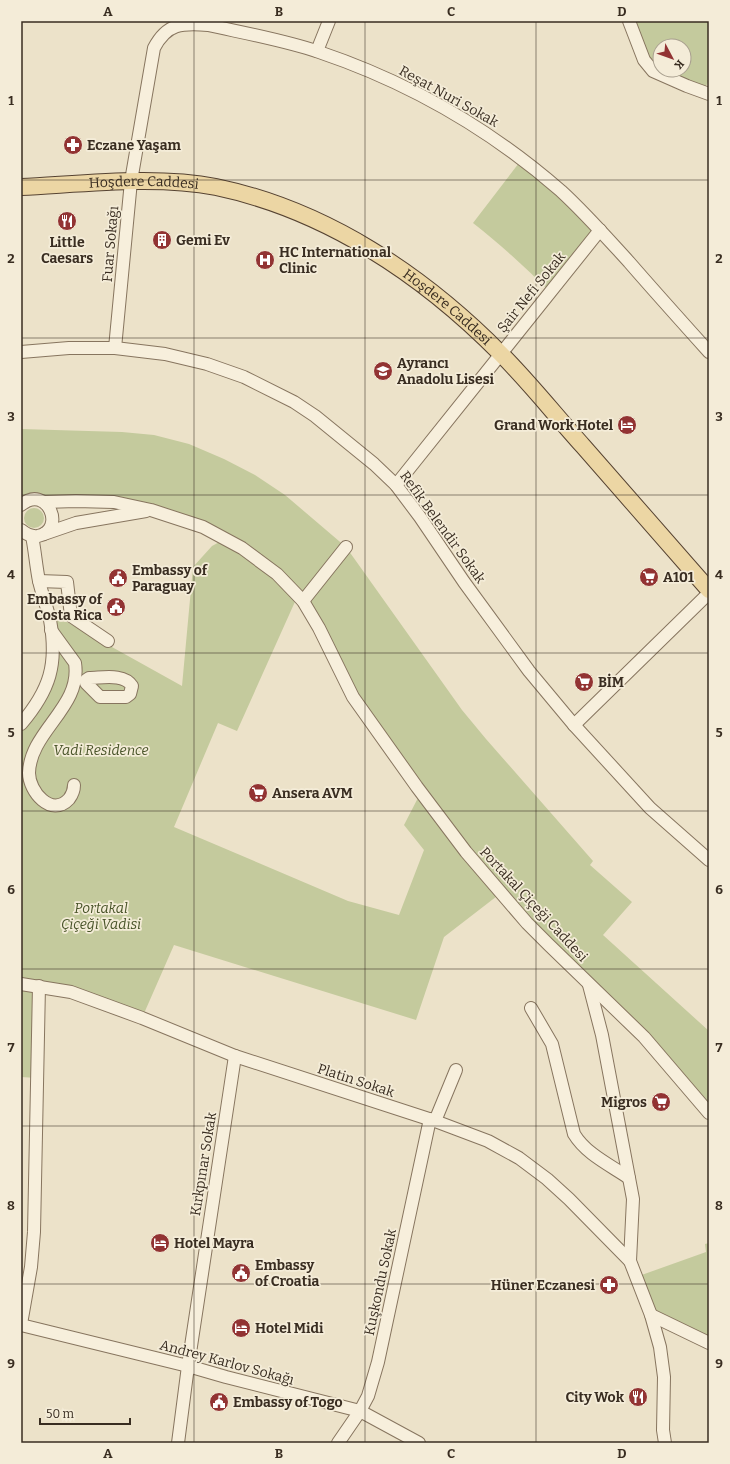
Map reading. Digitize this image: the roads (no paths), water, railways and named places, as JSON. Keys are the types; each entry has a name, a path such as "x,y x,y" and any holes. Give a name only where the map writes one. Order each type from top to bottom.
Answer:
{"main road":[{"name":"Hoşdere Caddesi","path":"21,187 131,181 177,183 215,187 263,199 302,214 371,249 444,302 501,354 709,591"}],"street":[{"path":"317,51 329,21"},
{"path":"629,21 644,60 653,71 709,94"},
{"name":"Reşat Nuri Sokak","path":"154,48 159,37 166,30 180,24 193,23 208,25 317,51 350,63 422,95 466,120 502,143 562,192 600,230 709,352"},
{"name":"Fuar Sokağı","path":"115,348 131,181 154,48"},
{"name":"Şair Nefi Sokak","path":"396,485 600,230"},
{"name":"Refik Belendir Sokak","path":"21,352 69,348 115,348 165,354 207,364 244,377 294,402 315,416 374,464 396,485 529,671 574,725 650,808 709,860"},
{"name":"Portakal Çiçeği Caddesi","path":"21,504 33,499 44,502 114,502 151,510 203,527 242,548 277,574 303,601 319,628 353,697 417,787 466,852 527,922 589,985 602,1035 633,1199 630,1261 651,1315 660,1347 664,1377 665,1443"},
{"path":"21,724 35,707 46,685 50,674 54,652 50,620 28,533 48,530 52,524 53,518 49,506 44,502"},
{"name":"Portakal Çiçeği Caddesi","path":"28,533 151,510"},
{"path":"303,601 346,547"},
{"path":"39,581 66,582 71,616 108,641"},
{"path":"574,725 709,591"},
{"path":"51,630 75,663 76,671 74,684 60,713 35,748 30,761 30,780 32,787 44,802 56,806 66,801 73,792 74,785"},
{"path":"76,671 86,680"},
{"name":"Platin Sokak","path":"21,984 71,992 142,1018 235,1056 432,1120 488,1141 519,1158 547,1179 569,1199 630,1261"},
{"path":"589,985 644,1037 709,1113"},
{"path":"21,1325 34,1232 39,986"},
{"path":"531,1008 552,1044 574,1134 579,1143 586,1150 629,1178"},
{"name":"Kırkpınar Sokak","path":"178,1443 188,1366 235,1056"},
{"name":"Kuşkondu Sokak","path":"338,1443 360,1411 368,1396 378,1362 432,1120 456,1070"},
{"path":"651,1315 709,1343"},
{"name":"Andrey Karlov Sokağı","path":"21,1325 188,1366 226,1378 360,1411 419,1443"}],"place":[{"name":"Eczane Yaşam","path":"73,145"},
{"name":"Little Caesars","path":"67,221"},
{"name":"Gemi Ev","path":"162,240"},
{"name":"HC International Clinic","path":"265,260"},
{"name":"Ayrancı Anadolu Lisesi","path":"383,371"},
{"name":"Grand Work Hotel","path":"627,425"},
{"name":"A101","path":"649,577"},
{"name":"Embassy of Paraguay","path":"118,578"},
{"name":"Embassy of Costa Rica","path":"116,607"},
{"name":"BİM","path":"584,682"},
{"name":"Ansera AVM","path":"258,793"},
{"name":"Migros","path":"661,1102"},
{"name":"Hotel Mayra","path":"160,1243"},
{"name":"Embassy of Croatia","path":"241,1273"},
{"name":"Hüner Eczanesi","path":"609,1285"},
{"name":"Hotel Midi","path":"241,1328"},
{"name":"City Wok","path":"638,1397"},
{"name":"Embassy of Togo","path":"219,1402"}],"park label":[{"name":"Vadi Residence","path":"101,750"},
{"name":"Portakal Çiçeği Vadisi","path":"101,916"}]}
